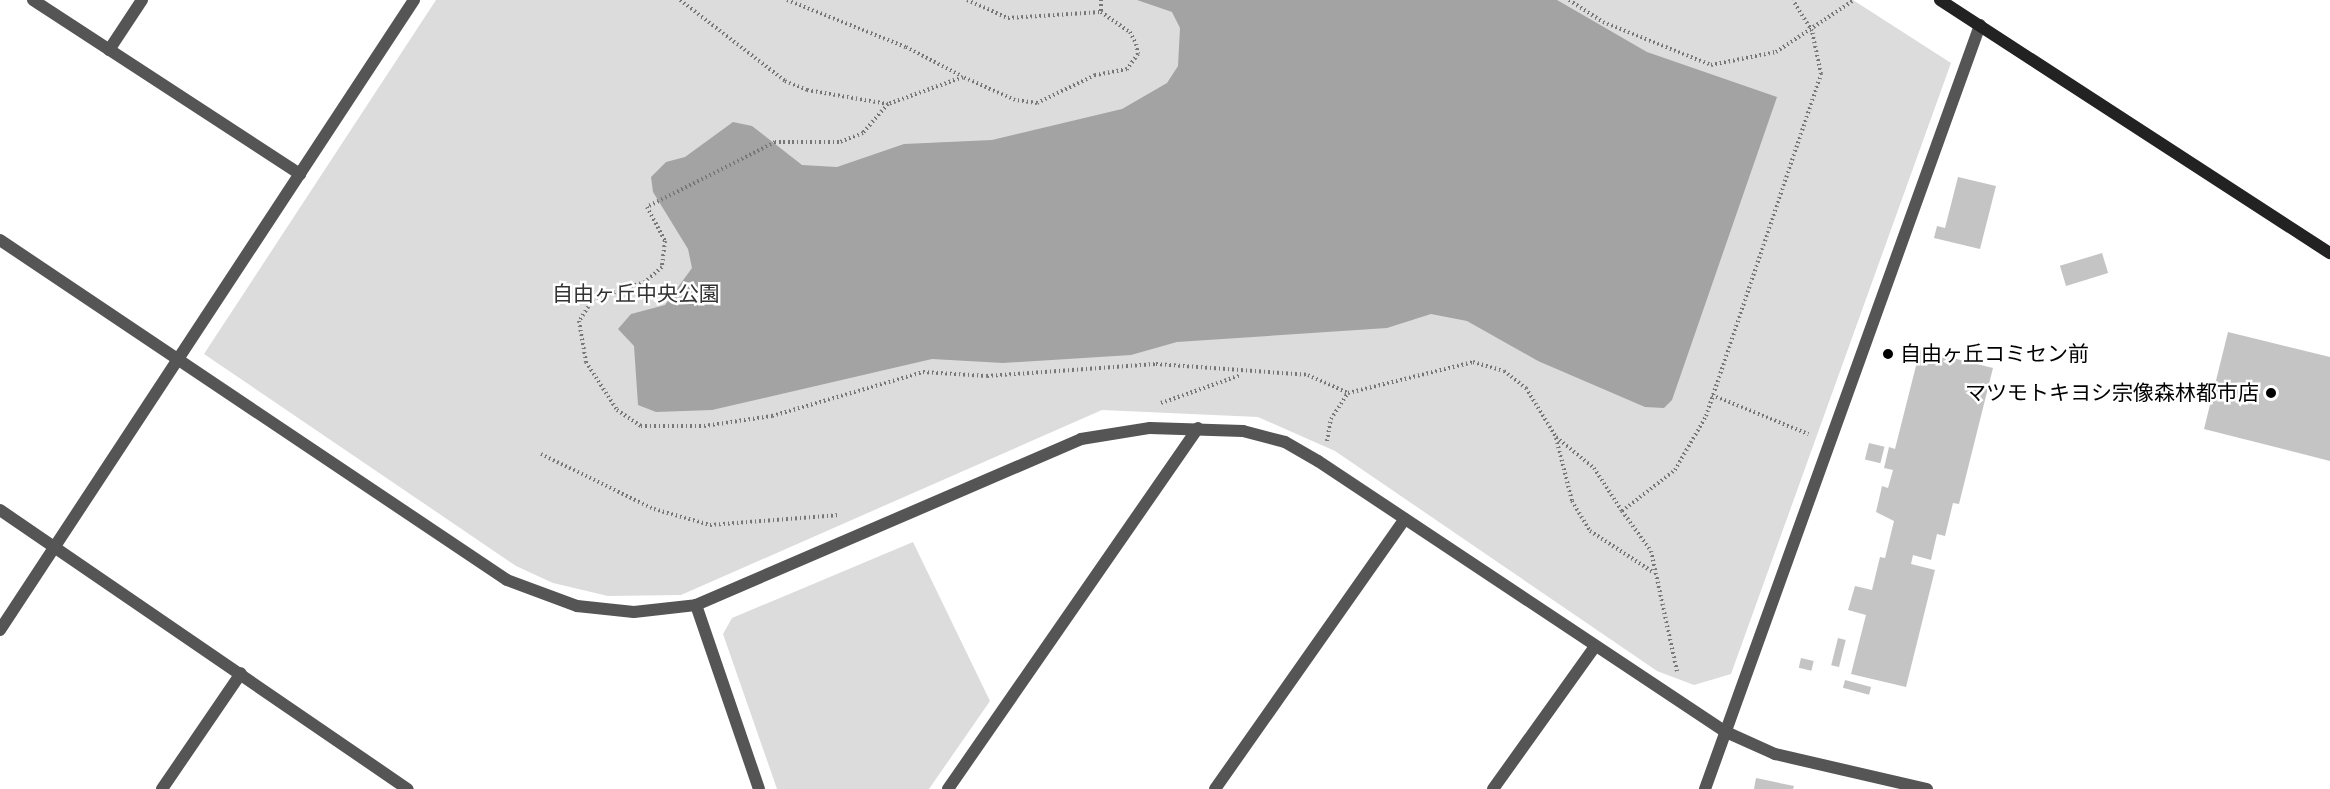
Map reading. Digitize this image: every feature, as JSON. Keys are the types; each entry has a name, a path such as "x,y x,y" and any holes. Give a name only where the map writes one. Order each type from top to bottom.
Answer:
{"street":[{"path":"33,0 300,174"},
{"path":"110,50 142,0"},
{"path":"0,630 414,0"},
{"path":"1940,0 2330,253"},
{"path":"1705,789 1832,443 1980,25"},
{"path":"0,240 178,357 507,580 578,606 634,612 696,605 884,528 1082,439 1150,428 1198,428 1285,442 1318,461 1594,648 1726,732 1775,754 1927,789"},
{"path":"948,789 1198,428"},
{"path":"0,510 55,544 408,789"},
{"path":"1215,789 1405,519"},
{"path":"696,605 759,789"},
{"path":"1492,789 1594,648"},
{"path":"162,789 241,673"}],"path":[{"path":"680,0 786,81 807,90 888,104"},
{"path":"787,0 906,47 963,77 1015,100 1036,103 1095,75 1127,69 1138,54 1130,32 1101,12 1008,18 967,0"},
{"path":"1101,0 1101,12"},
{"path":"1569,0 1603,22 1711,65 1776,52 1812,31 1854,0"},
{"path":"1622,511 1675,470 1706,416 1821,74 1812,31 1793,0"},
{"path":"963,77 888,104 863,133 839,142 775,142 647,207 665,240 662,267 645,282 593,298 579,321 579,343 591,370 617,410 641,426 704,426 772,416 923,372 987,376 1196,364 1244,374 1308,375 1348,393 1473,362 1504,371 1526,388 1556,437 1572,501 1590,531 1653,572"},
{"path":"1150,428 1160,404 1244,374"},
{"path":"1318,461 1331,418 1348,393"},
{"path":"1712,395 1832,443"},
{"path":"1556,437 1594,468 1651,551 1653,572 1679,679 1668,695"},
{"path":"541,454 654,509 710,525 860,513 884,528"}],"green space":[{"name":"自由ヶ丘中央公園","path":"436,0 1853,0 1951,63 1731,674 1694,685 1657,671 1335,451 1258,417 1102,410 681,595 608,596 553,583 516,566 204,354"},
{"path":"913,542 990,701 929,789 777,789 723,634 732,618"}],"shaded area":[{"path":"1137,0 1557,0 1647,52 1777,97 1672,400 1664,408 1645,407 1538,361 1467,321 1431,314 1387,328 1177,342 1131,355 1003,363 932,359 712,410 656,412 638,405 634,346 618,329 631,314 665,305 692,268 688,249 653,192 651,177 666,162 685,157 733,122 752,126 802,165 837,167 904,144 992,140 1122,109 1167,83 1178,66 1180,28 1172,12"}],"building":[{"path":"1958,177 1996,186 1980,249 1934,238 1937,226 1945,228"},
{"path":"2102,253 2108,273 2066,286 2060,266"},
{"name":"マツモトキヨシ宗像森林都市店","path":"2228,332 2330,357 2330,461 2204,429"},
{"path":"1920,350 1993,368 1959,504 1953,503 1945,536 1937,534 1931,560 1913,555 1911,564 1935,570 1906,687 1851,674 1866,615 1848,610 1855,586 1872,590 1880,557 1885,558 1894,521 1876,512 1882,486 1888,488 1893,470 1884,468 1889,447 1895,449"},
{"path":"1869,443 1885,447 1880,463 1865,459"},
{"path":"1838,638 1846,640 1839,667 1831,665"},
{"path":"1801,658 1814,661 1811,671 1799,668"},
{"path":"1845,680 1871,687 1869,695 1843,688"},
{"path":"1756,778 1794,786 1793,789 1754,789"}],"place":[{"name":"自由ヶ丘コミセン前","path":"1888,354"},
{"name":"マツモトキヨシ宗像森林都市店","path":"2271,393"}]}
